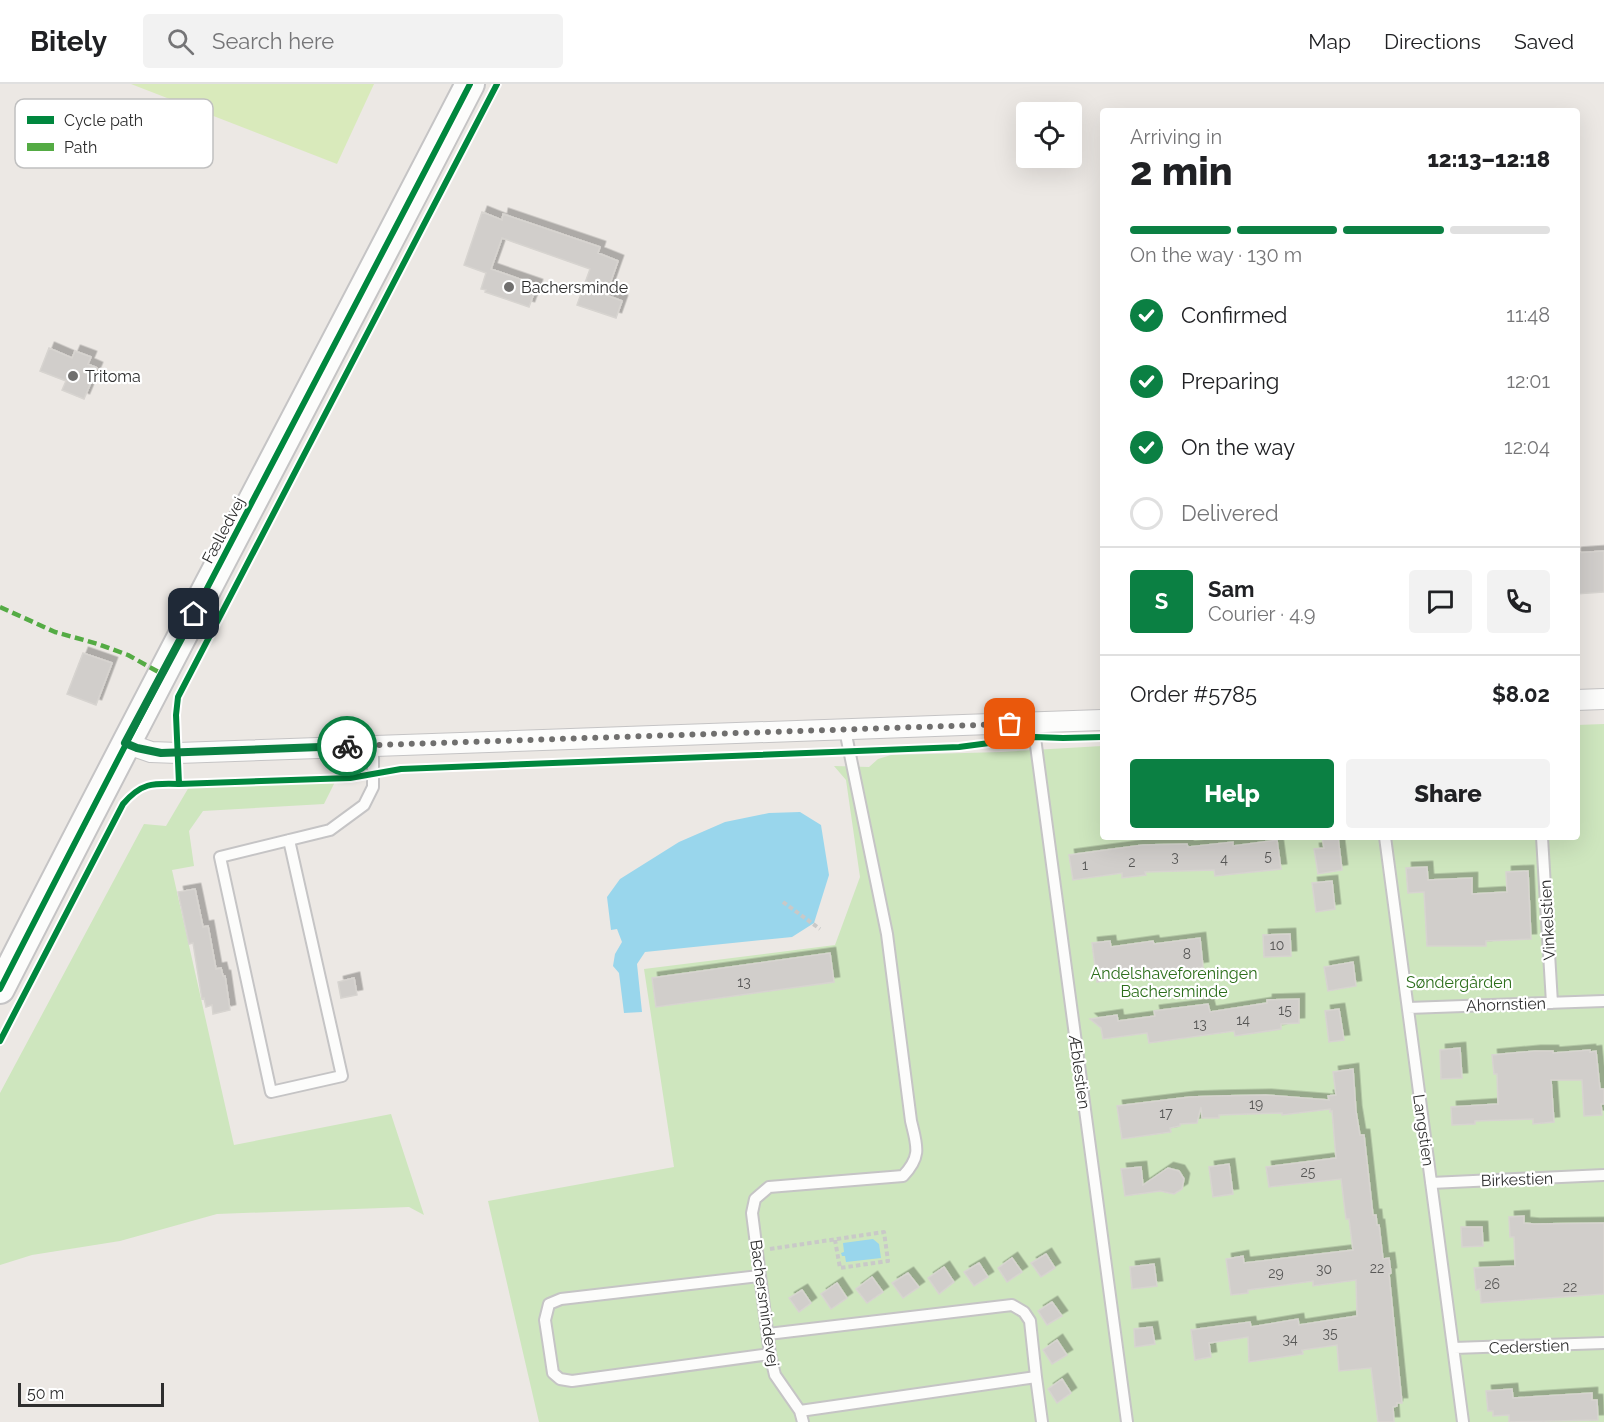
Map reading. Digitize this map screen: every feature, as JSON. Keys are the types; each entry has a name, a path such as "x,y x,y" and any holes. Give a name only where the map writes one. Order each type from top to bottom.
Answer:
{"street":[{"name":"Fælledvej","path":"0,989 125,743 283,446 470,84"},
{"path":"1580,700 1604,699"},
{"path":"125,743 161,753 1100,720"}],"lane":[{"name":"Æblestien","path":"1033,723 1127,1422"},
{"name":"Bachersmindevej","path":"801,1417 775,1375 770,1354 752,1213 754,1198 769,1187 903,1176 914,1164 917,1148 911,1121 886,933 845,730"},
{"path":"289,840 342,1076 271,1092 220,857 289,840 330,830 364,805 373,787 373,745"},
{"name":"Langstien","path":"1385,840 1463,1422"},
{"name":"Vinkelstien","path":"1542,840 1552,1003"},
{"name":"Ahornstien","path":"1408,1008 1604,1001"},
{"name":"Birkestien","path":"1431,1183 1604,1175"},
{"path":"759,1276 561,1299 549,1304 545,1320 553,1373 560,1379 572,1381 770,1354"},
{"path":"768,1334 1012,1305 1024,1312 1030,1321 1042,1422"},
{"name":"Cederstien","path":"1454,1348 1604,1343"},
{"path":"801,1417 1036,1377"}],"path":[{"path":"783,903 820,929"},
{"path":"757,1251 884,1233 888,1261 840,1268 835,1240"}],"green space":[{"path":"131,84 374,84 337,164 213,116 213,99 170,99"},
{"path":"1604,724 1604,1422 539,1422 488,1201 674,1167 644,969 835,945 860,877 846,780 834,766 869,767 878,759 891,755 1100,746 1100,840 1580,840 1580,725"},
{"path":"335,782 324,804 203,811 189,831 194,866 172,870 234,1145 391,1114 424,1215 409,1207 217,1214 120,1241 32,1255 0,1265 0,1093 144,824 166,826 189,787"}],"water":[{"path":"800,812 821,825 829,875 814,923 792,937 645,952 637,964 642,1012 624,1013 619,973 613,966 615,954 622,942 617,929 611,930 607,897 620,879 679,842 725,822 769,813"},
{"path":"873,1239 879,1244 881,1258 846,1262 845,1256 841,1253 844,1252 843,1243"}],"building":[{"path":"482,212 502,220 503,214 600,247 598,253 618,261 606,295 622,301 616,318 577,305 590,269 502,238 491,269 537,285 529,307 481,289 486,273 464,265"},
{"name":"Tritoma","path":"49,348 72,358 75,351 91,357 88,364 97,368 84,399 62,390 66,381 40,371"},
{"path":"1604,551 1604,592 1580,594 1580,553"},
{"path":"83,653 112,663 96,705 67,694"},
{"path":"1277,840 1281,869 1215,876 1214,870 1145,872 1146,875 1122,878 1122,873 1073,880 1069,855 1143,845 1187,844 1188,847 1233,842 1233,846"},
{"path":"1323,840 1338,840 1342,870 1318,874 1314,849 1324,848"},
{"path":"1427,867 1428,880 1472,878 1472,894 1507,892 1506,872 1528,871 1531,939 1486,941 1486,946 1427,946 1424,892 1408,893 1406,868"},
{"path":"1332,881 1335,909 1316,912 1312,883"},
{"path":"195,889 203,927 208,926 216,969 221,968 225,976 230,1010 213,1014 212,1005 206,1007 204,998 202,999 193,943 189,944 178,892"},
{"path":"1290,934 1291,956 1264,957 1263,935"},
{"path":"1200,938 1203,967 1158,973 1158,978 1142,980 1141,976 1097,982 1092,943 1110,941 1111,947"},
{"path":"830,953 834,982 656,1007 652,978"},
{"path":"1353,962 1356,986 1328,991 1324,967"},
{"path":"354,978 357,995 341,998 338,982"},
{"path":"1299,999 1299,1023 1281,1024 1281,1029 1235,1036 1234,1031 1149,1043 1147,1033 1103,1039 1101,1028 1090,1019 1117,1015 1118,1021 1155,1016 1154,1011 1208,1004 1210,1012 1267,1003 1267,1000"},
{"path":"1339,1009 1344,1040 1329,1042 1325,1011"},
{"path":"1460,1048 1462,1078 1441,1079 1440,1050"},
{"path":"1590,1050 1590,1052 1596,1051 1600,1089 1604,1089 1604,1104 1601,1104 1602,1115 1584,1116 1582,1080 1551,1080 1554,1122 1533,1124 1533,1119 1475,1121 1475,1124 1452,1125 1451,1107 1498,1104 1497,1074 1494,1074 1492,1055 1535,1051 1553,1051 1553,1053"},
{"path":"1353,1069 1356,1111 1360,1135 1364,1135 1373,1215 1376,1215 1377,1225 1379,1225 1383,1259 1389,1258 1391,1273 1389,1274 1402,1403 1397,1403 1397,1406 1393,1407 1394,1422 1378,1422 1371,1368 1339,1371 1337,1345 1302,1350 1303,1354 1249,1362 1248,1337 1209,1343 1211,1357 1195,1360 1191,1330 1250,1322 1251,1327 1298,1319 1299,1325 1357,1316 1356,1280 1313,1286 1313,1281 1248,1290 1248,1293 1231,1295 1226,1259 1243,1256 1244,1263 1353,1250 1341,1179 1269,1187 1266,1167 1336,1158 1332,1111 1330,1112 1330,1109 1282,1115 1282,1113 1219,1115 1219,1118 1202,1118 1201,1107 1197,1123 1180,1124 1180,1126 1170,1128 1171,1132 1122,1139 1117,1106 1218,1096 1266,1095 1329,1100 1328,1096 1336,1095 1333,1072"},
{"path":"1229,1164 1233,1194 1213,1197 1209,1167"},
{"path":"1141,1167 1143,1185 1168,1168 1179,1171 1184,1179 1182,1189 1174,1194 1160,1191 1125,1196 1121,1169"},
{"path":"1524,1216 1524,1223 1534,1224 1604,1223 1604,1294 1481,1303 1480,1289 1476,1290 1474,1268 1515,1266 1514,1237 1510,1237 1509,1217"},
{"path":"1461,1227 1482,1227 1483,1246 1462,1247"},
{"path":"1046,1254 1055,1268 1041,1277 1031,1263"},
{"path":"1012,1258 1022,1272 1007,1282 998,1268"},
{"path":"979,1263 988,1277 974,1286 964,1272"},
{"path":"1154,1264 1157,1286 1132,1289 1130,1267"},
{"path":"944,1267 954,1282 939,1294 928,1278"},
{"path":"908,1273 919,1287 903,1298 892,1283"},
{"path":"872,1277 883,1292 867,1303 856,1289"},
{"path":"837,1283 847,1298 831,1309 821,1294"},
{"path":"802,1290 811,1303 799,1312 789,1298"},
{"path":"1052,1302 1062,1316 1047,1325 1038,1311"},
{"path":"1152,1327 1155,1344 1135,1347 1134,1329"},
{"path":"1057,1340 1067,1355 1052,1364 1043,1350"},
{"path":"1062,1379 1071,1393 1057,1403 1048,1389"},
{"path":"1512,1389 1513,1398 1592,1393 1592,1400 1597,1400 1598,1420 1509,1422 1509,1415 1493,1416 1493,1411 1488,1411 1486,1391"}],"marked path":[{"path":"0,607 55,632 128,655 162,674"}],"cycle path":[{"path":"0,989 470,84"},
{"path":"0,1041 123,804 142,788 161,784 179,784 176,715 178,697 497,84"},
{"path":"179,784 350,778 401,769 959,747 1035,737 1100,737"}],"way so far":[{"path":"347,746 1010,724"}],"place":[{"name":"Bachersminde","path":"509,287"},
{"name":"Tritoma","path":"73,376"}],"route":[{"path":"194,614 125,743 161,753 347,746"}],"park label":[{"name":"Andelshaveforeningen Bachersminde","path":"1174,982"},
{"name":"Søndergården","path":"1459,982"}]}
